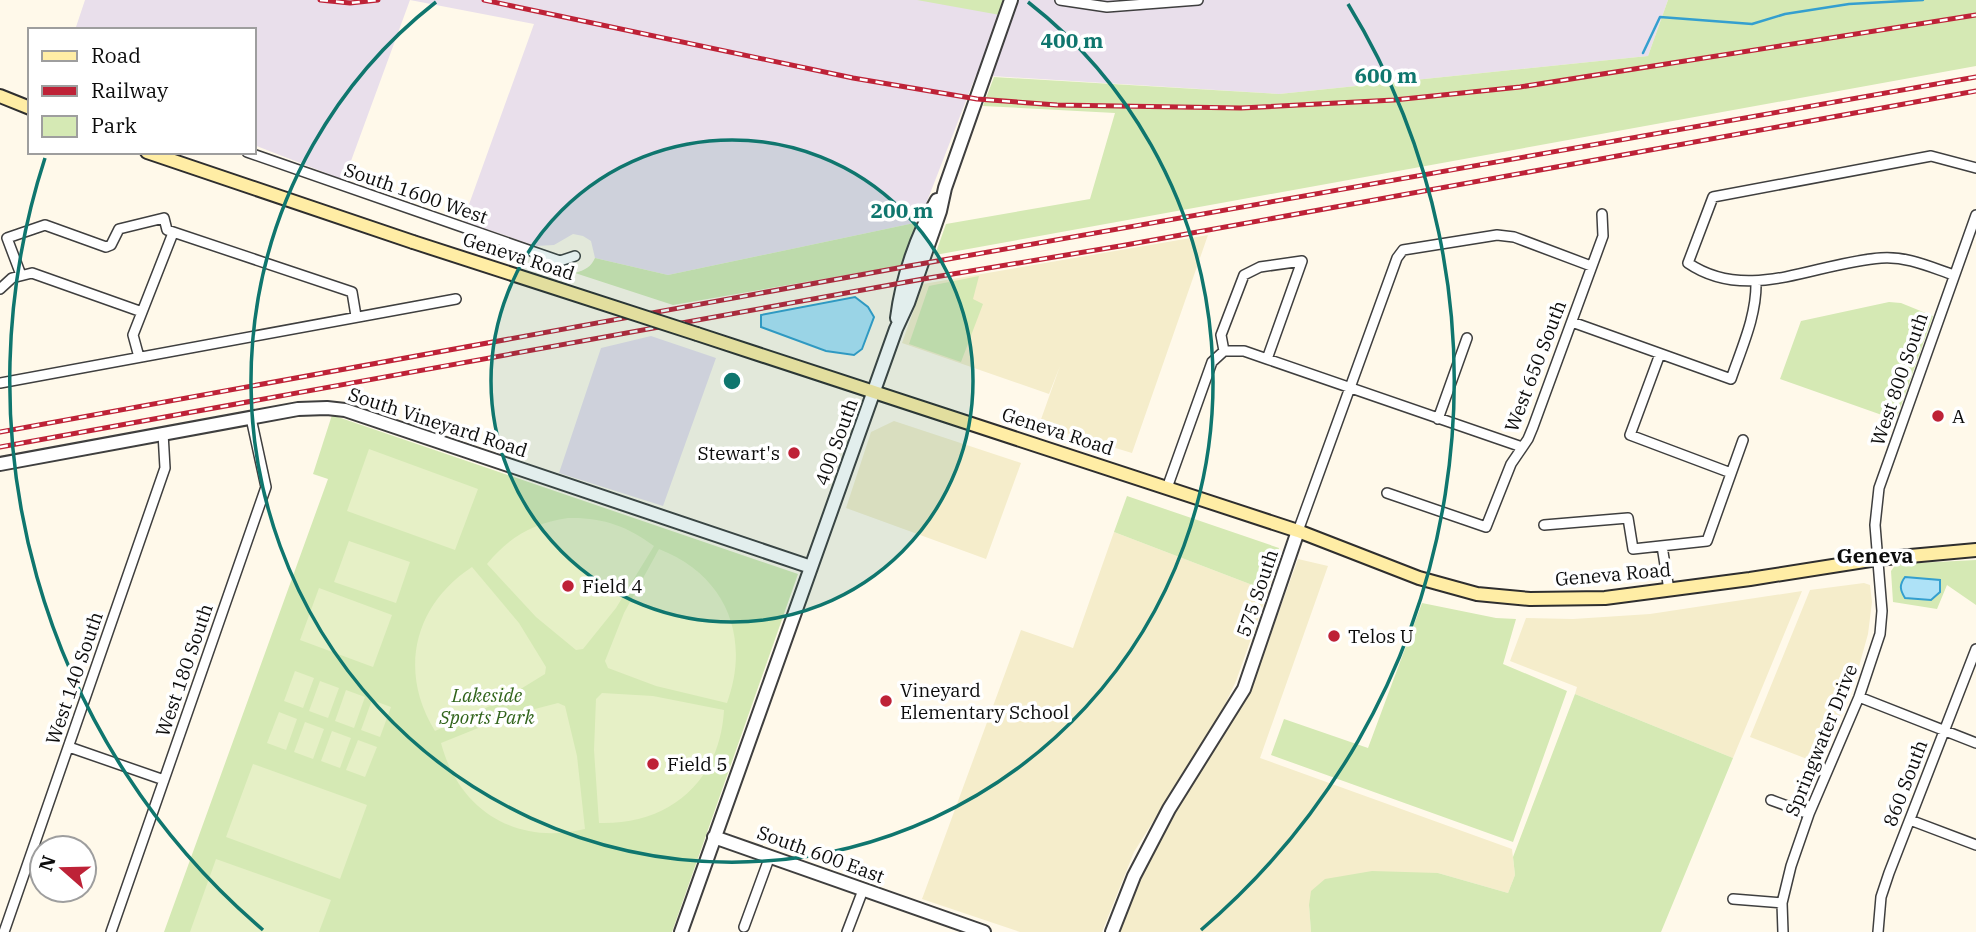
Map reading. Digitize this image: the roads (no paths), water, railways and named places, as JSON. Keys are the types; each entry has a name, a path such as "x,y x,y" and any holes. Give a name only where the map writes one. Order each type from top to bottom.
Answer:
{"main road":[{"path":"0,96 28,107"},
{"name":"Geneva Road","path":"169,156 413,242 1298,531 1419,578 1477,594 1585,600 1877,559 1976,550"}],"street":[{"name":"400 South","path":"681,932 896,329 908,303 1011,0"},
{"path":"1060,0 1107,7 1198,0"},
{"name":"South 1600 West","path":"253,154 560,261 575,256"},
{"path":"1954,275 1904,258 1881,258 1756,281 1726,279 1701,272 1688,263 1713,197 1931,156 1976,168"},
{"name":"West 650 South","path":"1387,493 1486,527 1511,464 1534,427 1603,236 1602,214"},
{"name":"West 800 South","path":"1877,559 1875,514 1879,488 1976,215"},
{"path":"21,275 7,238 45,225 106,247 111,246 119,229 164,218 167,230 173,233 352,292 356,316"},
{"path":"139,357 133,335 173,233"},
{"name":"575 South","path":"1112,932 1134,876 1168,809 1244,689 1397,258 1403,250 1497,235 1514,237 1591,266"},
{"path":"1224,351 1221,335 1244,275 1260,267 1303,261 1267,359"},
{"path":"0,289 12,278 32,273 142,312"},
{"path":"1572,322 1731,379 1751,324 1756,281"},
{"path":"0,383 456,299"},
{"path":"1438,419 1467,338"},
{"path":"1167,488 1212,362 1224,351 1244,351 1522,447"},
{"path":"1660,354 1630,435 1731,473"},
{"name":"South Vineyard Road","path":"0,464 298,409 345,410 811,567"},
{"name":"West 180 South","path":"111,932 266,487 251,418"},
{"name":"West 140 South","path":"4,932 165,468 163,433"},
{"path":"1544,525 1628,518 1633,549 1707,541 1743,440"},
{"path":"1662,546 1669,590"},
{"name":"Springwater Drive","path":"1783,932 1782,903 1791,866 1809,814 1859,697 1880,634 1882,611 1877,559"},
{"name":"860 South","path":"1878,932 1881,897 1976,649"},
{"path":"1859,697 1976,743"},
{"path":"69,747 164,780"},
{"path":"1771,800 1809,814"},
{"path":"1910,820 1976,845"},
{"name":"South 600 East","path":"714,837 915,908 958,928 984,932"},
{"path":"744,928 770,856"},
{"path":"847,932 863,890"},
{"path":"1732,899 1782,903"}],"water":[{"path":"855,297 868,307 874,317 862,349 854,355 826,351 761,327 761,315"},
{"path":"1905,577 1940,580 1940,592 1931,600 1905,598 1901,588"}],"waterway":[{"path":"1643,53 1660,17 1752,24 1785,14 1849,4 1923,0"}],"railway":[{"path":"320,0 350,3 378,0"},
{"path":"484,0 853,78 977,99 1057,105 1241,108 1394,100 1520,87 1976,15"},
{"path":"0,432 909,266 1976,77"},
{"path":"0,447 1976,91"}],"place":[{"name":"A","path":"1938,416"},
{"name":"Stewart's","path":"794,453"},
{"name":"Field 4","path":"568,586"},
{"name":"Telos U","path":"1334,636"},
{"name":"Vineyard Elementary School","path":"886,701"},
{"name":"Field 5","path":"653,764"}],"district":[{"name":"Geneva","path":"1875,555"}],"park label":[{"name":"Lakeside Sports Park","path":"487,706"}]}
